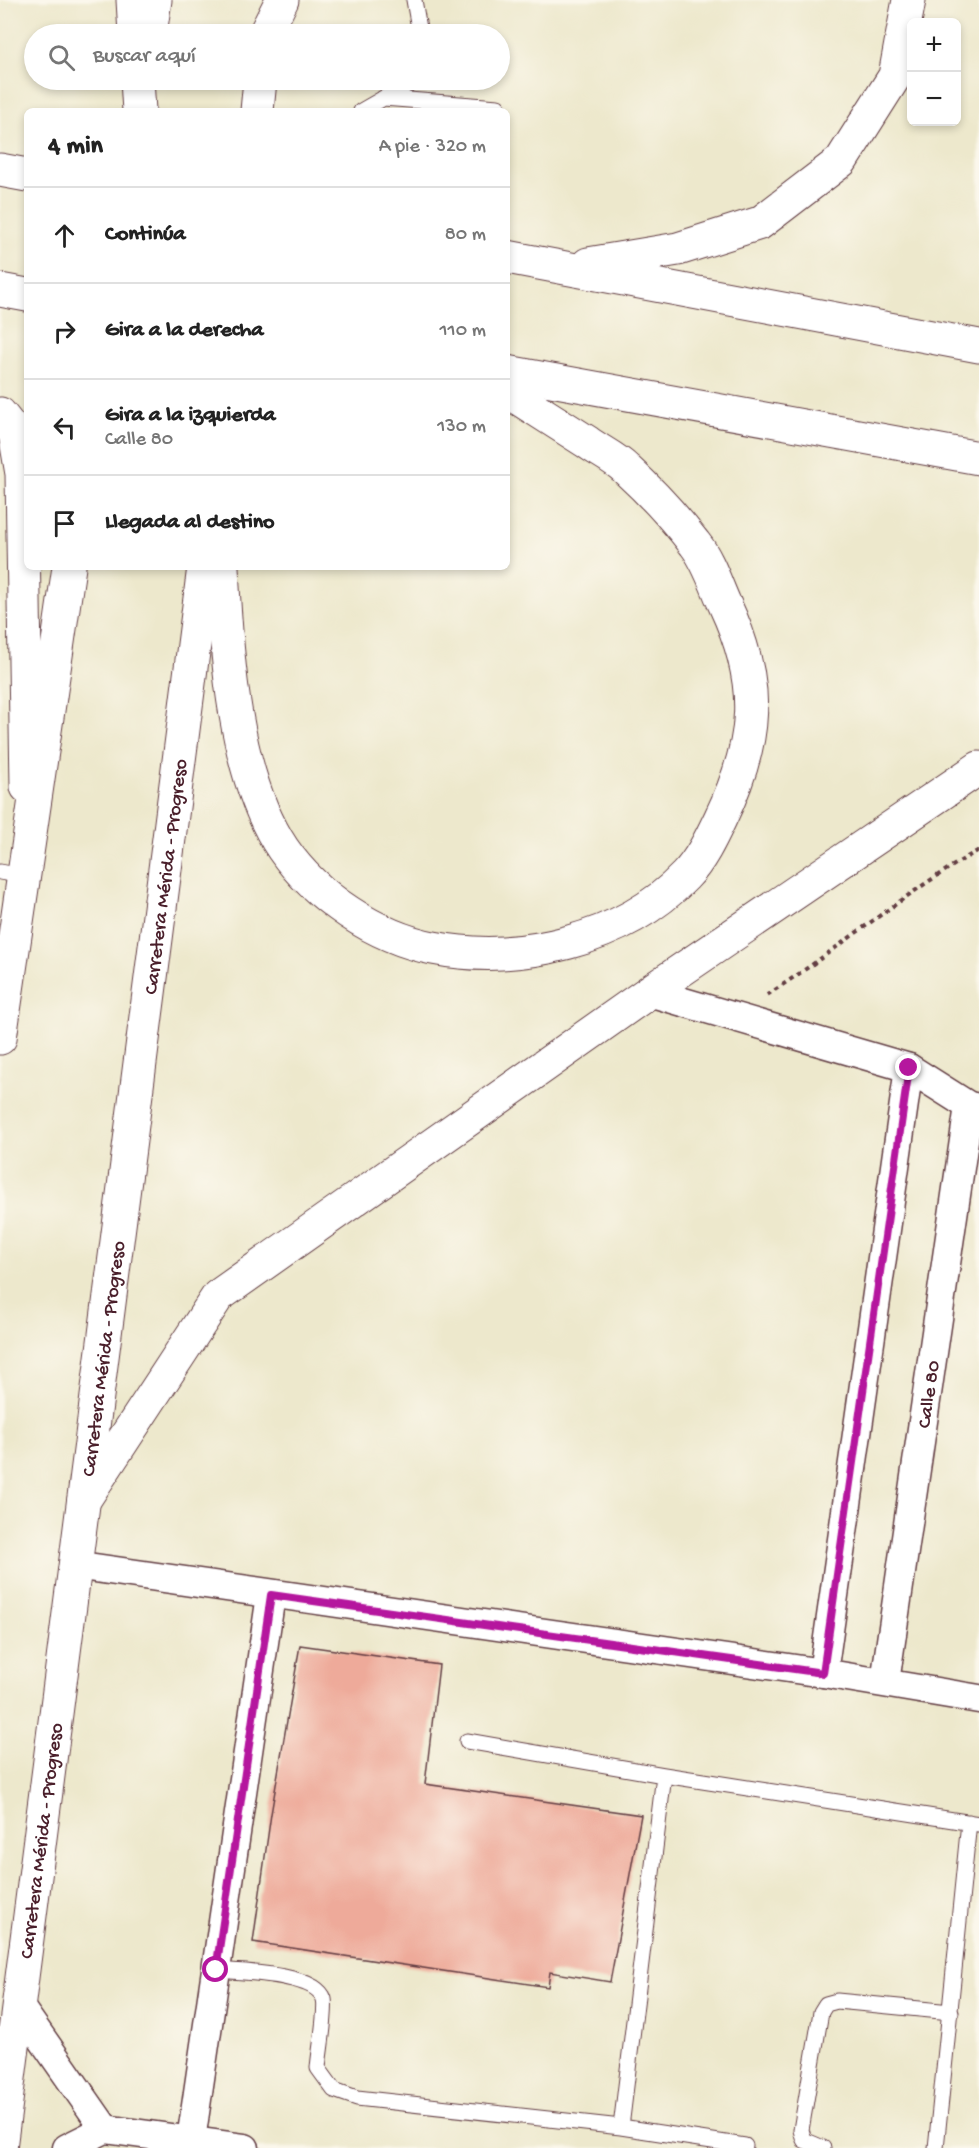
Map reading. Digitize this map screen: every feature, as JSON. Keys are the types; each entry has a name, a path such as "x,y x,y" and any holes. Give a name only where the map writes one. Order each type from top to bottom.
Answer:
{"main road":[{"path":"133,0 134,24"},
{"path":"151,24 155,0"},
{"path":"266,24 268,0"},
{"path":"270,24 282,0"},
{"path":"566,267 678,249 760,223 841,161 895,76 909,0"},
{"path":"138,90 139,108"},
{"path":"139,108 142,90"},
{"path":"256,108 259,90"},
{"path":"0,170 24,174"},
{"path":"510,258 979,346"},
{"path":"510,373 979,458"},
{"path":"222,570 226,651 246,758 262,808 282,848 304,875 344,909 388,933 432,948 511,952 563,944 614,925 656,901 687,875 711,837 745,761 751,724 749,674 741,639 698,547 625,467 510,392"},
{"path":"0,414 15,433 22,474 28,834"},
{"path":"0,1038 11,874 28,834 69,570"},
{"name":"Carretera Mérida - Progreso","path":"0,2148 204,570"},
{"path":"84,1500 218,1296 649,992 979,768"}],"street":[{"path":"649,992 909,1068 974,1107"},
{"path":"823,1673 909,1068"},
{"name":"Calle 80","path":"885,1683 974,1107"},
{"path":"74,1565 823,1673 979,1699"},
{"path":"191,2140 271,1595"},
{"path":"20,2007 105,2129"},
{"path":"67,2148 105,2129 245,2148"}],"lane":[{"path":"414,0 418,24"},
{"path":"366,108 397,90"},
{"path":"383,98 498,107"},
{"path":"467,1741 664,1775 974,1823 936,2148"},
{"path":"621,2127 664,1775"},
{"path":"216,1970 298,1980 317,1988 324,2000 318,2068 334,2090 357,2098 621,2127 746,2146"},
{"path":"823,2148 804,2140 801,2130 820,2012 826,2004 837,2001 951,2012"}],"path":[{"path":"765,997 821,961 930,878 979,850"}],"building":[{"path":"300,1645 439,1665 425,1784 641,1815 610,1982 550,1972 548,1987 253,1942 271,1814"}],"route":[{"path":"216,1970 271,1595 823,1673 909,1068"}]}
